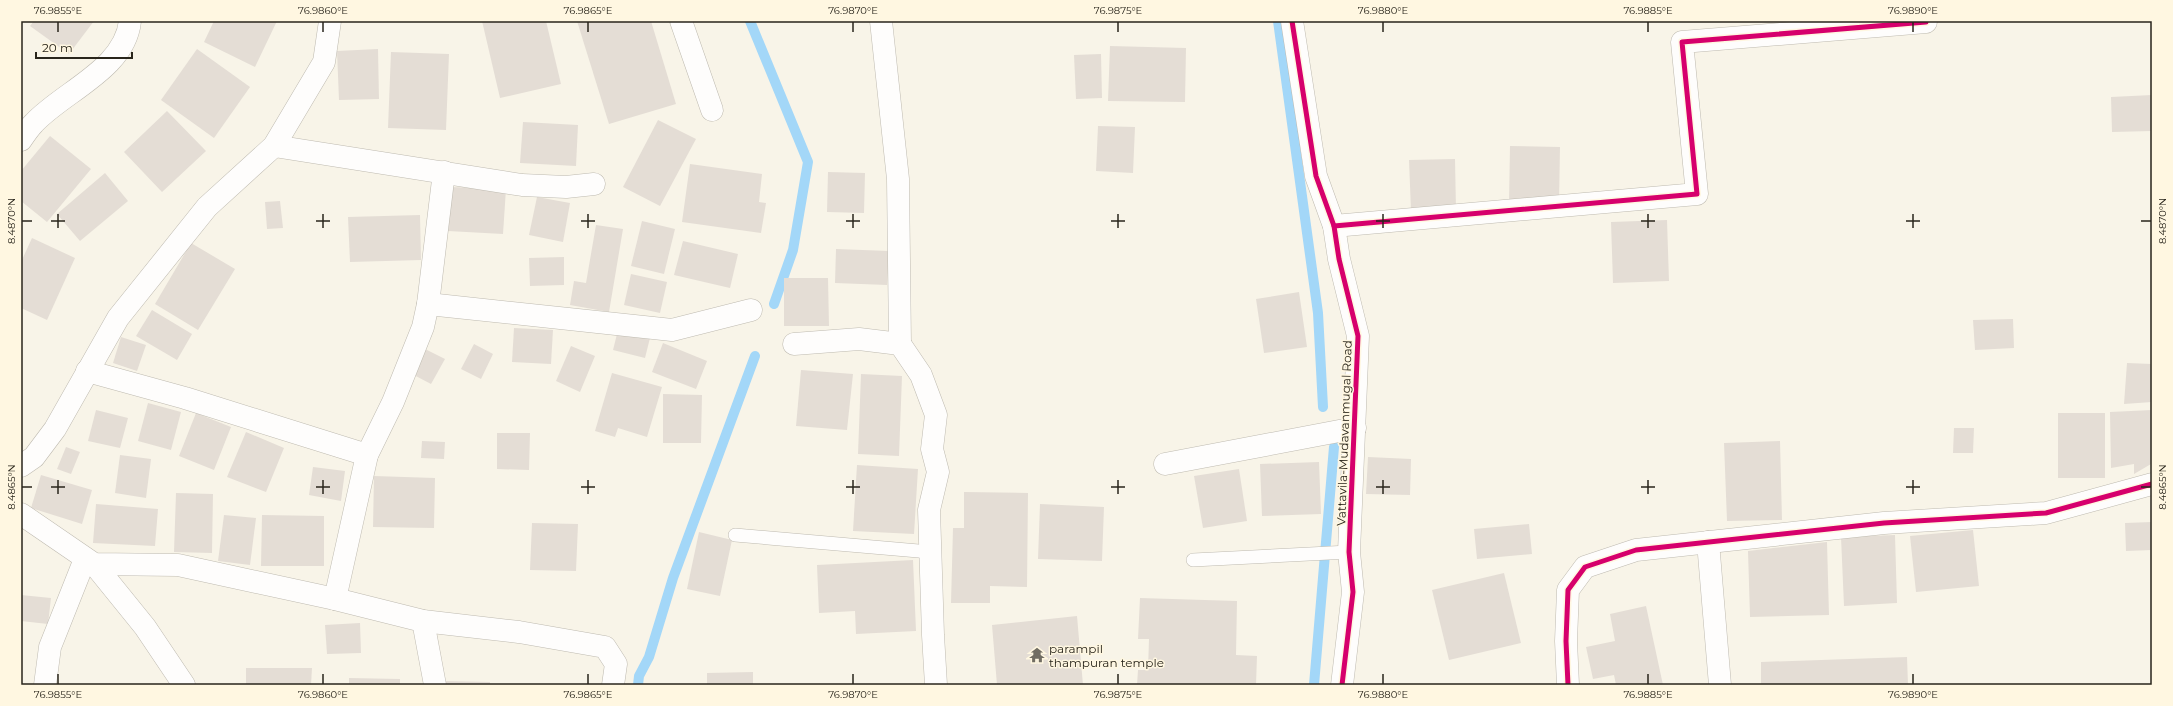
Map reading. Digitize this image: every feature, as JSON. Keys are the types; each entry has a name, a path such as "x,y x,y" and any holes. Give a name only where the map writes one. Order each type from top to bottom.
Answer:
{"street":[{"path":"21,140 35,122 107,65 128,33 130,21"},
{"path":"21,466 34,457 55,429 118,318 207,207 274,146 324,62 330,21"},
{"path":"680,21 712,110"},
{"path":"881,21 898,179 900,344 921,375 936,414 932,449 938,472 929,510 936,685"},
{"name":"Vattavila-Mudavanmugal Road","path":"1292,21 1316,176 1334,226 1339,259 1358,336 1349,552 1353,592 1342,685"},
{"path":"1334,226 1697,194 1682,42 1926,22"},
{"path":"274,146 545,187 566,187 594,184"},
{"path":"335,599 367,455 393,402 424,327 444,172"},
{"path":"428,304 672,330 751,310"},
{"path":"794,344 859,340 900,344"},
{"path":"87,371 185,398 367,455"},
{"path":"1165,464 1355,428"},
{"path":"1568,685 1566,641 1568,590 1585,567 1636,550 1884,523 2046,513 2152,484"},
{"path":"21,514 90,561 145,627 184,685"},
{"path":"1708,542 1720,685"},
{"path":"90,561 178,565 335,599 423,621 519,632 605,647 616,664 613,685"},
{"path":"45,685 50,646 90,561"},
{"path":"423,621 435,685"}],"lane":[{"path":"736,535 930,552"},
{"path":"1193,560 1349,552"}],"building":[{"path":"34,21 94,21 69,54 30,26"},
{"path":"214,21 277,21 255,67 204,42"},
{"path":"482,21 546,21 561,84 500,98"},
{"path":"577,21 651,21 676,104 609,124"},
{"path":"1110,46 1186,48 1185,102 1108,101"},
{"path":"197,49 250,87 214,138 161,100"},
{"path":"378,49 379,99 339,100 337,51"},
{"path":"391,52 449,54 446,130 388,128"},
{"path":"1101,54 1102,98 1076,99 1074,55"},
{"path":"2152,95 2152,131 2112,132 2111,97"},
{"path":"167,111 206,151 162,192 124,152"},
{"path":"658,120 696,139 660,206 623,187"},
{"path":"523,122 578,125 576,166 520,163"},
{"path":"1098,126 1135,127 1133,173 1096,171"},
{"path":"50,136 91,169 47,222 21,201 21,171"},
{"path":"1510,146 1560,147 1559,204 1509,204"},
{"path":"1455,159 1456,210 1411,211 1409,160"},
{"path":"690,164 762,174 759,202 766,203 761,233 682,222"},
{"path":"828,172 865,173 864,213 827,212"},
{"path":"105,173 128,201 80,241 57,214"},
{"path":"450,187 506,189 503,234 448,231"},
{"path":"537,197 570,203 563,242 529,235"},
{"path":"280,201 283,228 267,229 265,202"},
{"path":"420,215 421,260 350,262 348,217"},
{"path":"1667,220 1669,281 1613,283 1611,222"},
{"path":"642,221 675,229 664,274 631,266"},
{"path":"596,225 623,229 609,312 570,305 574,281 586,283"},
{"path":"32,238 75,258 47,320 21,308 21,262"},
{"path":"683,241 738,254 730,288 674,275"},
{"path":"191,243 235,269 198,330 155,304"},
{"path":"836,249 889,251 887,285 835,283"},
{"path":"564,257 564,285 530,286 529,258"},
{"path":"631,274 667,282 660,313 624,305"},
{"path":"784,278 828,278 829,326 784,326"},
{"path":"1299,292 1307,347 1264,353 1256,299"},
{"path":"152,310 192,334 177,360 136,336"},
{"path":"2013,319 2014,348 1975,350 1973,320"},
{"path":"514,328 553,330 551,364 512,362"},
{"path":"618,330 650,338 645,358 613,350"},
{"path":"121,337 146,345 137,371 113,363"},
{"path":"663,343 707,361 696,389 652,372"},
{"path":"474,344 493,354 481,379 461,369"},
{"path":"571,346 595,356 580,392 556,381"},
{"path":"425,349 445,359 431,384 412,374"},
{"path":"2127,363 2152,364 2152,402 2124,404"},
{"path":"801,370 853,374 847,430 796,426"},
{"path":"612,373 662,387 647,437 618,428 615,437 595,431"},
{"path":"861,374 902,376 899,456 858,454"},
{"path":"663,394 702,395 701,443 663,443"},
{"path":"148,403 181,412 171,450 138,441"},
{"path":"96,410 128,418 120,448 88,441"},
{"path":"2152,410 2151,464 2134,474 2134,464 2111,468 2110,412"},
{"path":"196,413 231,427 214,470 179,456"},
{"path":"2058,413 2105,413 2105,478 2058,478"},
{"path":"1954,428 1974,428 1973,453 1953,453"},
{"path":"246,432 284,448 266,492 227,477"},
{"path":"497,433 530,433 529,470 497,469"},
{"path":"422,441 445,442 444,459 421,458"},
{"path":"1780,441 1782,520 1727,521 1724,443"},
{"path":"66,447 80,452 71,474 57,469"},
{"path":"120,455 151,459 146,498 115,493"},
{"path":"1368,457 1411,459 1410,495 1366,494"},
{"path":"1319,462 1321,514 1262,516 1260,464"},
{"path":"857,465 918,469 914,534 853,531"},
{"path":"313,467 345,471 341,501 309,495"},
{"path":"1239,469 1247,521 1203,528 1194,476"},
{"path":"41,475 92,490 82,524 31,508"},
{"path":"374,476 435,478 434,528 373,527"},
{"path":"964,492 1028,493 1027,587 990,586 990,603 951,603 953,528 964,528"},
{"path":"176,493 213,494 212,553 174,552"},
{"path":"96,504 158,509 155,546 93,543"},
{"path":"1040,504 1104,507 1102,561 1038,559"},
{"path":"224,515 256,518 250,565 218,561"},
{"path":"262,515 324,516 324,566 261,566"},
{"path":"2152,522 2152,550 2126,551 2125,523"},
{"path":"532,523 578,524 576,571 530,570"},
{"path":"1529,524 1532,554 1477,559 1474,529"},
{"path":"1973,530 1979,586 1916,592 1910,536"},
{"path":"699,532 732,540 720,596 687,589"},
{"path":"1895,535 1897,603 1844,606 1841,537"},
{"path":"1827,542 1829,615 1750,617 1748,551"},
{"path":"913,560 916,631 856,634 855,611 819,613 817,565"},
{"path":"1504,573 1521,643 1449,660 1432,590"},
{"path":"21,595 51,598 48,624 21,621"},
{"path":"1140,598 1237,601 1236,655 1257,656 1256,685 1137,685 1138,670 1148,670 1149,639 1138,639"},
{"path":"1646,606 1663,685 1616,685 1614,675 1593,679 1586,647 1615,641 1610,614"},
{"name":"parampil thampuran temple","path":"1077,616 1083,685 997,685 992,625"},
{"path":"360,623 361,653 327,654 325,625"},
{"path":"1907,657 1908,685 1761,685 1761,662"},
{"path":"246,668 312,668 311,685 246,685"},
{"path":"753,672 753,685 707,685 707,673"},
{"path":"349,678 400,679 400,685 349,685"},
{"path":"443,681 490,682 490,685 442,685"}],"waterway":[{"path":"750,21 808,162 793,250 774,304"},
{"path":"1278,21 1318,313 1323,407"},
{"path":"638,685 639,676 649,657 673,578 755,356"},
{"path":"1314,685 1334,447"}],"cycle path":[{"path":"1292,21 1316,176 1334,226 1339,259 1358,336 1349,552 1353,592 1342,685"},
{"path":"1334,226 1697,194 1682,42 1926,22"},
{"path":"1568,685 1566,641 1568,590 1585,567 1636,550 1884,523 2046,513 2152,484"}],"place":[{"name":"parampil thampuran temple","path":"1037,655"}]}
